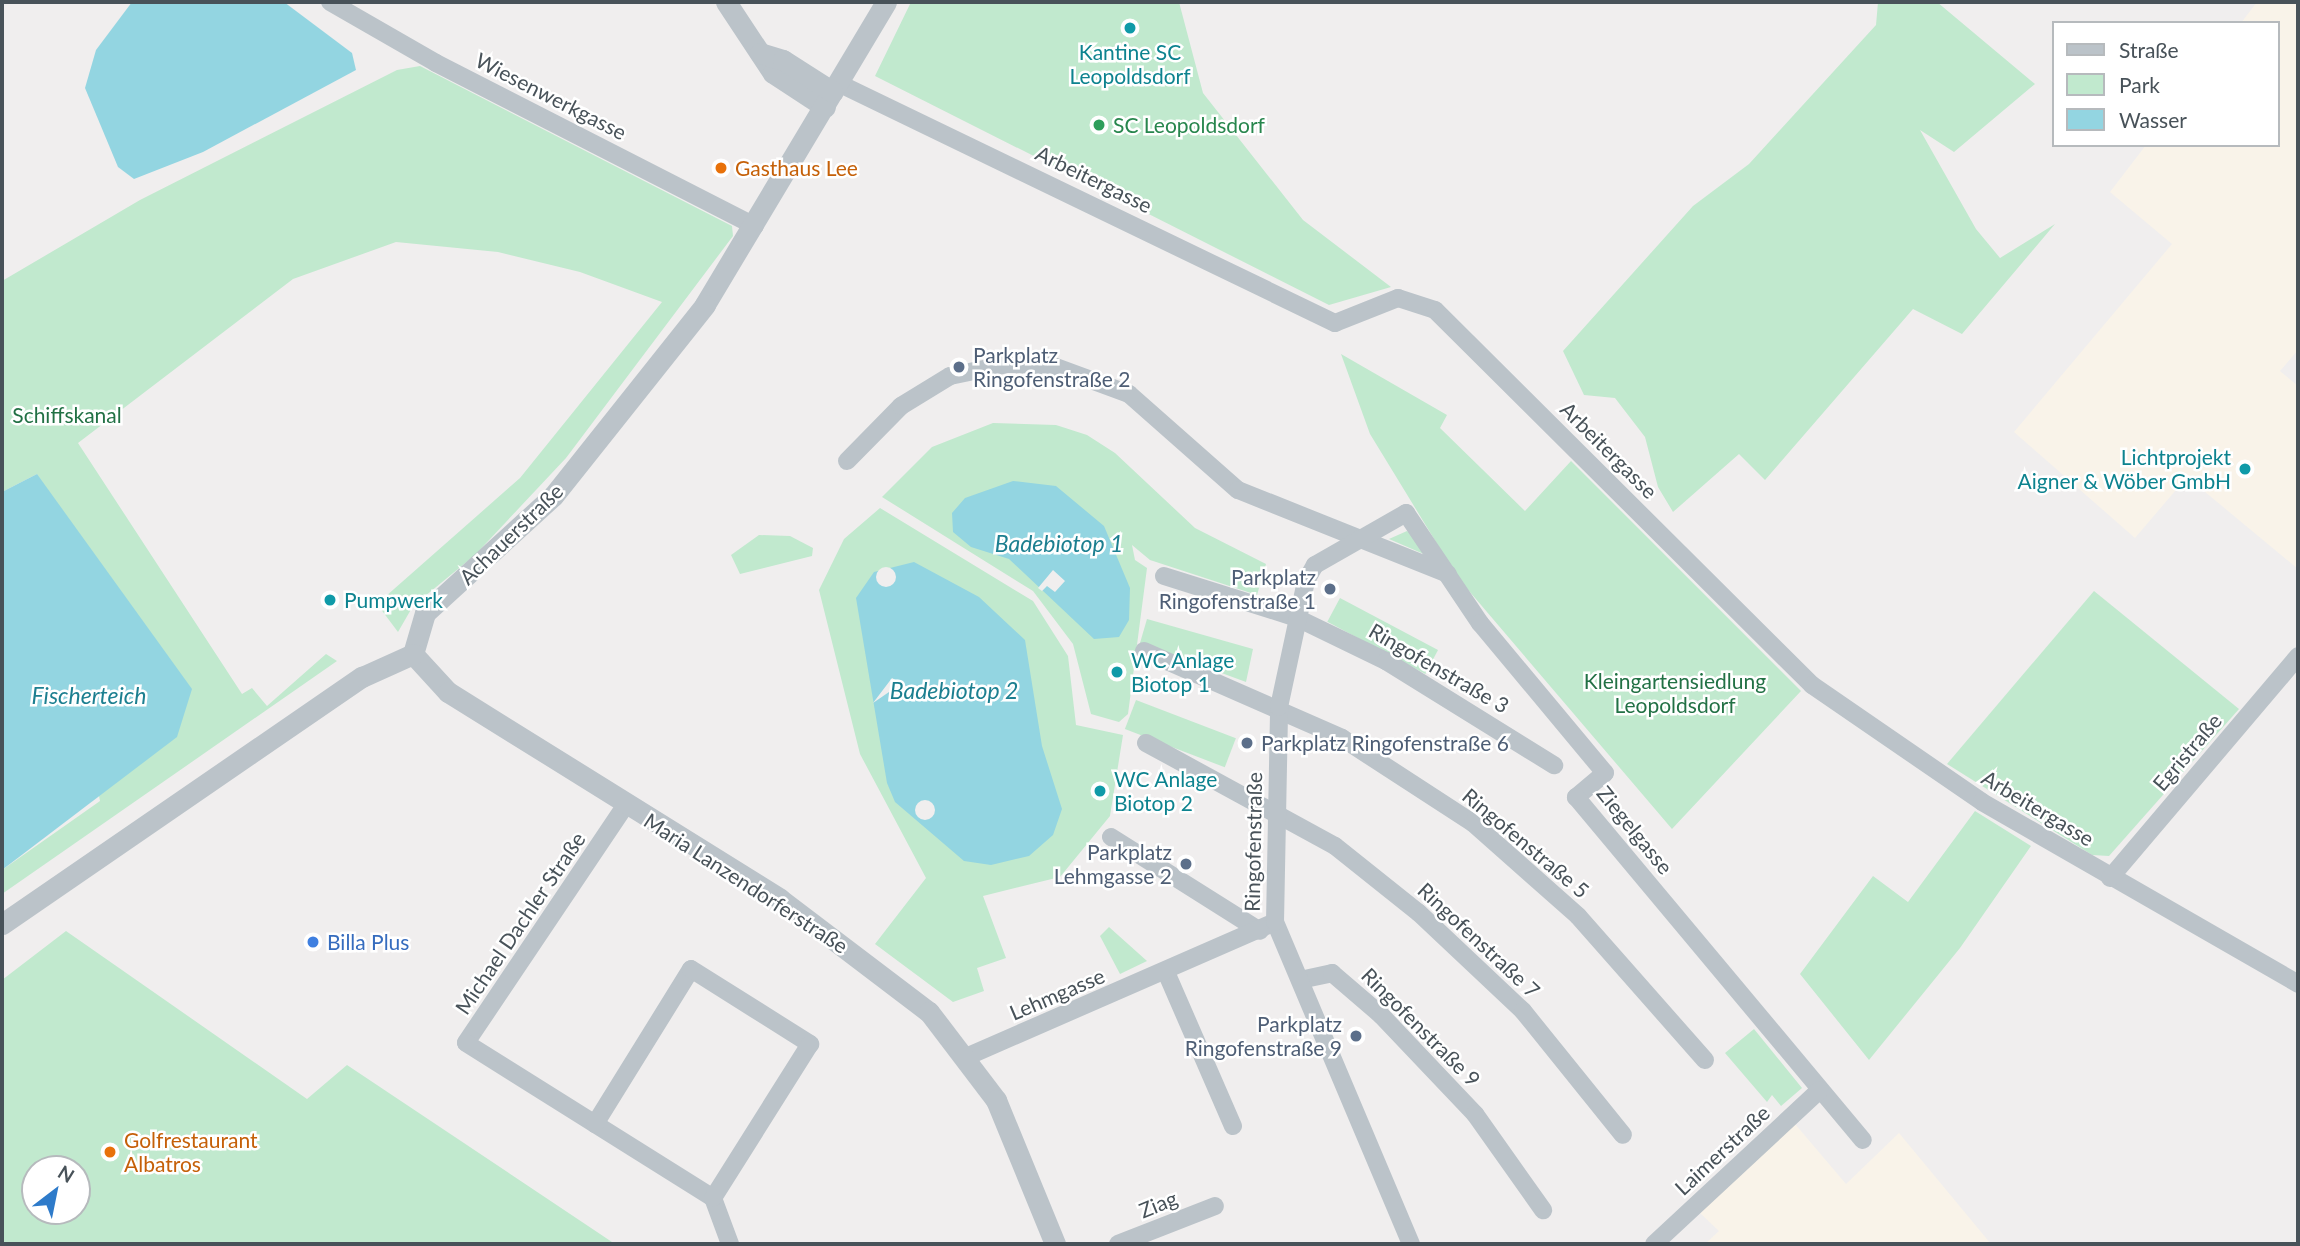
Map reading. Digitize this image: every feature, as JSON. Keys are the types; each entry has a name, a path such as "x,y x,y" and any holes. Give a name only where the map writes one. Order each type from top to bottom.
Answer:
{"street":[{"name":"Wiesenwerkgasse","path":"330,2 436,64 755,226"},
{"path":"726,2 760,53 783,60 832,94"},
{"name":"Achauerstraße","path":"413,654 416,626 425,613 521,530 598,445 705,305 755,226 886,2"},
{"name":"Arbeitergasse","path":"832,94 1335,323 1398,298 1435,310 1812,685 1982,802 2298,984"},
{"path":"847,461 901,406 950,376 1008,364 1053,366 1129,394 1238,491 1365,537 1448,574"},
{"name":"Ringofenstraße","path":"1406,513 1315,565 1297,618 1279,707 1276,809 1267,926 1300,980 1411,1244"},
{"name":"Ziegelgasse","path":"1406,513 1480,623 1605,773 1576,797 1863,1140"},
{"name":"Ringofenstraße 3","path":"1164,576 1297,618 1425,682 1554,765"},
{"name":"Ringofenstraße 5","path":"1144,651 1279,707 1405,774 1473,823 1578,916 1705,1060"},
{"path":"2,924 362,677 413,654"},
{"name":"Maria Lanzendorferstraße","path":"413,654 448,692 625,806 780,899 878,969 929,1012 966,1057 1001,1111 1055,1244"},
{"name":"Egristraße","path":"2110,878 2298,656"},
{"name":"Ringofenstraße 7","path":"1146,743 1276,809 1335,846 1478,966 1531,1019 1623,1135"},
{"name":"Michael Dachler Straße","path":"625,806 466,1043 713,1198"},
{"path":"1111,837 1267,926"},
{"name":"Lehmgasse","path":"966,1057 1267,926"},
{"path":"595,1124 691,970 810,1044 713,1198 730,1244"},
{"path":"1166,972 1233,1126"},
{"name":"Ringofenstraße 9","path":"1300,980 1332,973 1381,1015 1475,1114 1543,1210"},
{"name":"Laimerstraße","path":"1654,1244 1820,1090"},
{"name":"Ziag","path":"1118,1244 1215,1206"}],"shaded area":[{"path":"2257,2 2298,2 2298,350 2280,371 2298,386 2298,569 2187,477 2135,538 2014,432 2172,244 2110,192 2144,147 2279,147 2279,21 2243,21"},
{"path":"1795,1124 1846,1184 1899,1133 1991,1244 1705,1244 1719,1231 1700,1213"}],"green space":[{"name":"SC Leopoldsdorf","path":"911,2 1179,2 1203,93 1303,220 1391,287 1329,305 875,76"},
{"path":"1878,2 1937,2 2035,84 1954,152 1920,130 1976,229 2000,258 2055,224 1962,334 1913,309 1765,480 1739,454 1673,512 1658,487 1645,437 1615,398 1584,395 1563,351 1693,206 1749,164 1876,25"},
{"name":"Schiffskanal","path":"420,66 732,226 733,236 566,458 475,555 413,606 398,632 377,604 520,478 662,302 580,272 498,252 396,242 293,279 78,443 242,694 252,688 267,706 326,654 337,661 2,894 2,870 100,801 37,474 2,492 2,281 140,200 397,70"},
{"name":"Kleingartensiedlung Leopoldsdorf","path":"1341,354 1447,415 1440,428 1525,511 1571,461 1801,691 1672,829 1458,578 1370,434"},
{"path":"993,423 1056,425 1087,435 1115,453 1195,528 1266,564 1257,595 1150,560 1132,545 1135,560 1147,568 1128,714 1119,722 1091,714 1073,644 1033,591 882,497 932,447"},
{"path":"880,508 1033,601 1068,656 1076,725 1123,735 1110,816 1060,877 983,896 1006,958 977,968 984,991 953,1002 875,944 926,878 860,754 819,590 844,539"},
{"path":"1407,531 1414,535 1426,555 1389,539"},
{"path":"759,535 790,536 813,548 812,556 740,574 731,555"},
{"path":"2094,591 2239,709 2109,856 2092,855 1947,764"},
{"path":"1340,598 1438,650 1425,674 1327,622"},
{"path":"1147,619 1253,649 1246,682 1140,643"},
{"path":"1136,700 1236,738 1225,767 1125,729"},
{"path":"1975,811 2031,846 1960,948 1869,1060 1800,974 1873,876 1908,902"},
{"path":"1109,927 1147,961 1120,974 1100,936"},
{"path":"66,931 307,1099 347,1065 615,1244 2,1244 2,980"},
{"path":"1754,1029 1802,1088 1781,1106 1772,1095 1767,1102 1725,1053"}],"water":[{"path":"132,2 284,2 352,53 356,70 203,152 134,179 118,167 85,88 96,50"},
{"name":"Fischerteich","path":"37,474 192,689 177,737 2,870 2,492"},
{"name":"Badebiotop 1","path":"1013,481 1056,486 1104,526 1130,588 1129,620 1119,637 1094,639 1009,559 971,547 953,532 952,513 965,498"},
{"name":"Badebiotop 2","path":"914,562 979,597 1025,640 1042,746 1062,809 1053,835 1029,856 991,865 964,861 895,802 887,783 856,598 874,572"}],"pier":[{"path":"886,567 893,570 896,577 893,584 886,587 879,584 876,577 879,570"},
{"path":"1053,570 1065,581 1055,592 1047,586 1042,591 1038,588"},
{"path":"892,678 907,687 899,698 889,692 873,703"},
{"path":"925,800 932,803 935,810 932,817 925,820 918,817 915,810 918,803"}],"place":[{"name":"Kantine SC Leopoldsdorf","path":"1130,28"},
{"name":"SC Leopoldsdorf","path":"1099,125"},
{"name":"Gasthaus Lee","path":"721,168"},
{"name":"Parkplatz Ringofenstraße 2","path":"959,367"},
{"name":"Lichtprojekt Aigner & Wöber GmbH","path":"2245,469"},
{"name":"Parkplatz Ringofenstraße 1","path":"1330,589"},
{"name":"Pumpwerk","path":"330,600"},
{"name":"WC Anlage Biotop 1","path":"1117,672"},
{"name":"Parkplatz Ringofenstraße 6","path":"1247,743"},
{"name":"WC Anlage Biotop 2","path":"1100,791"},
{"name":"Parkplatz Lehmgasse 2","path":"1186,864"},
{"name":"Billa Plus","path":"313,942"},
{"name":"Parkplatz Ringofenstraße 9","path":"1356,1036"},
{"name":"Golfrestaurant Albatros","path":"110,1152"}]}
